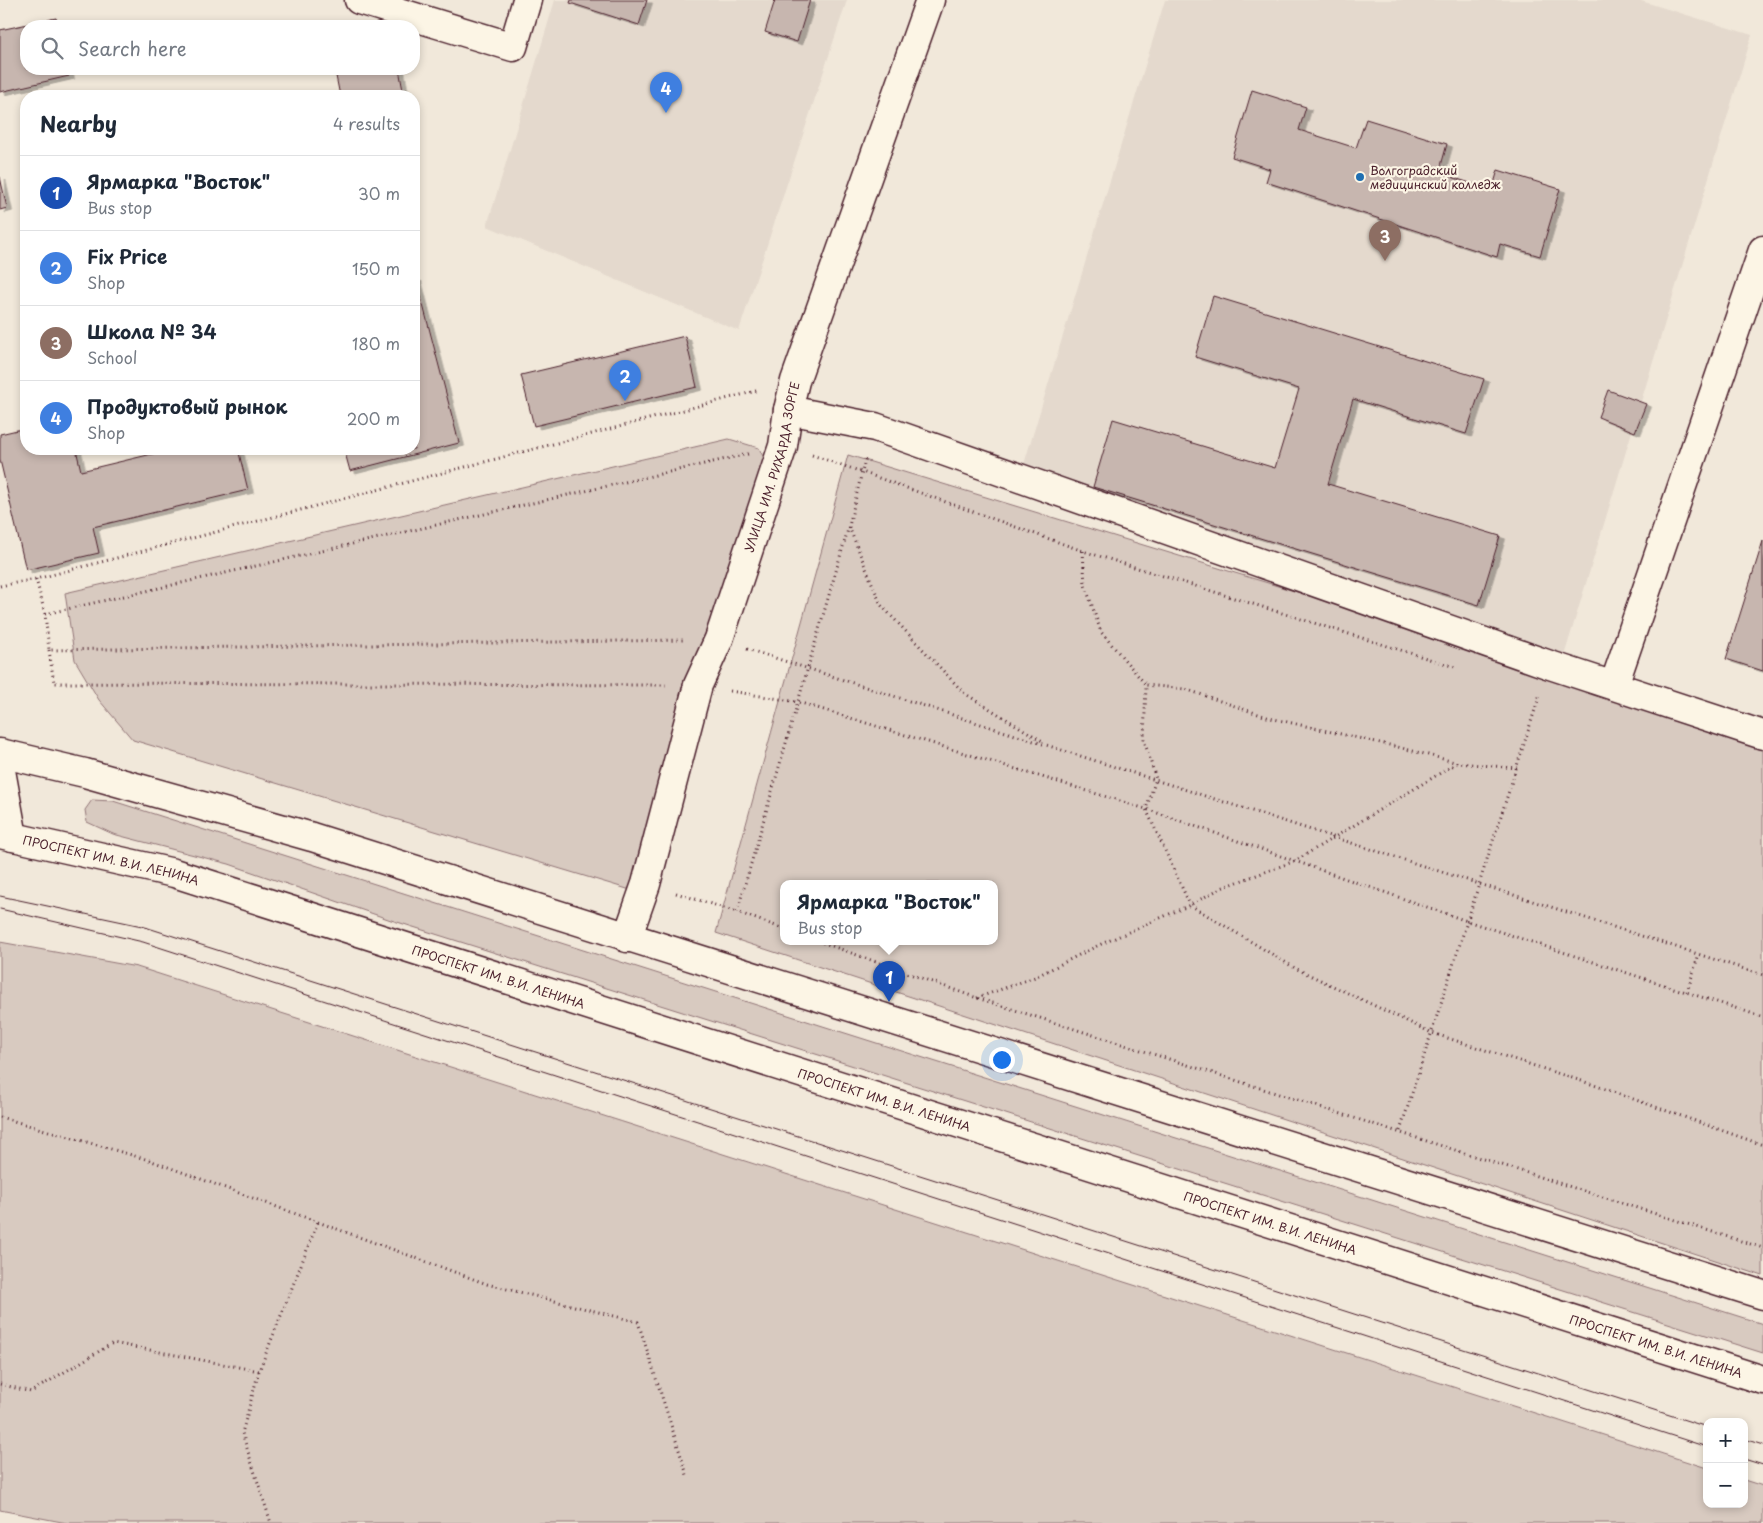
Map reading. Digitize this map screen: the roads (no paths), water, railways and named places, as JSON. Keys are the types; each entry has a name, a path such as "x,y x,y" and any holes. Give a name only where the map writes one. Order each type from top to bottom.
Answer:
{"main road":[{"path":"359,0 513,47 527,0"},
{"name":"УЛИЦА ИМ. РИХАРДА ЗОРГЕ","path":"627,938 646,884 698,685 719,639 783,446 788,410 795,381 930,0"},
{"path":"1614,685 1761,266"},
{"path":"788,410 875,427 1547,664 1763,735"},
{"path":"0,753 85,773 312,837 1763,1296"},
{"path":"0,765 7,836"},
{"name":"ПРОСПЕКТ ИМ. В.И. ЛЕНИНА","path":"7,836 174,873 1763,1380"}],"tram line":[{"path":"0,896 142,926 1703,1426"},
{"path":"0,909 143,942 1703,1446"},
{"path":"1748,1440 1763,1445"},
{"path":"1748,1460 1763,1465"}],"place":[{"name":"Продуктовый рынок","path":"666,113"},
{"name":"Волгоградский медицинский колледж","path":"1360,177"},
{"name":"Школа № 34","path":"1385,261"},
{"name":"Fix Price","path":"625,401"},
{"name":"Ярмарка \"Восток\"","path":"889,1002"}]}
